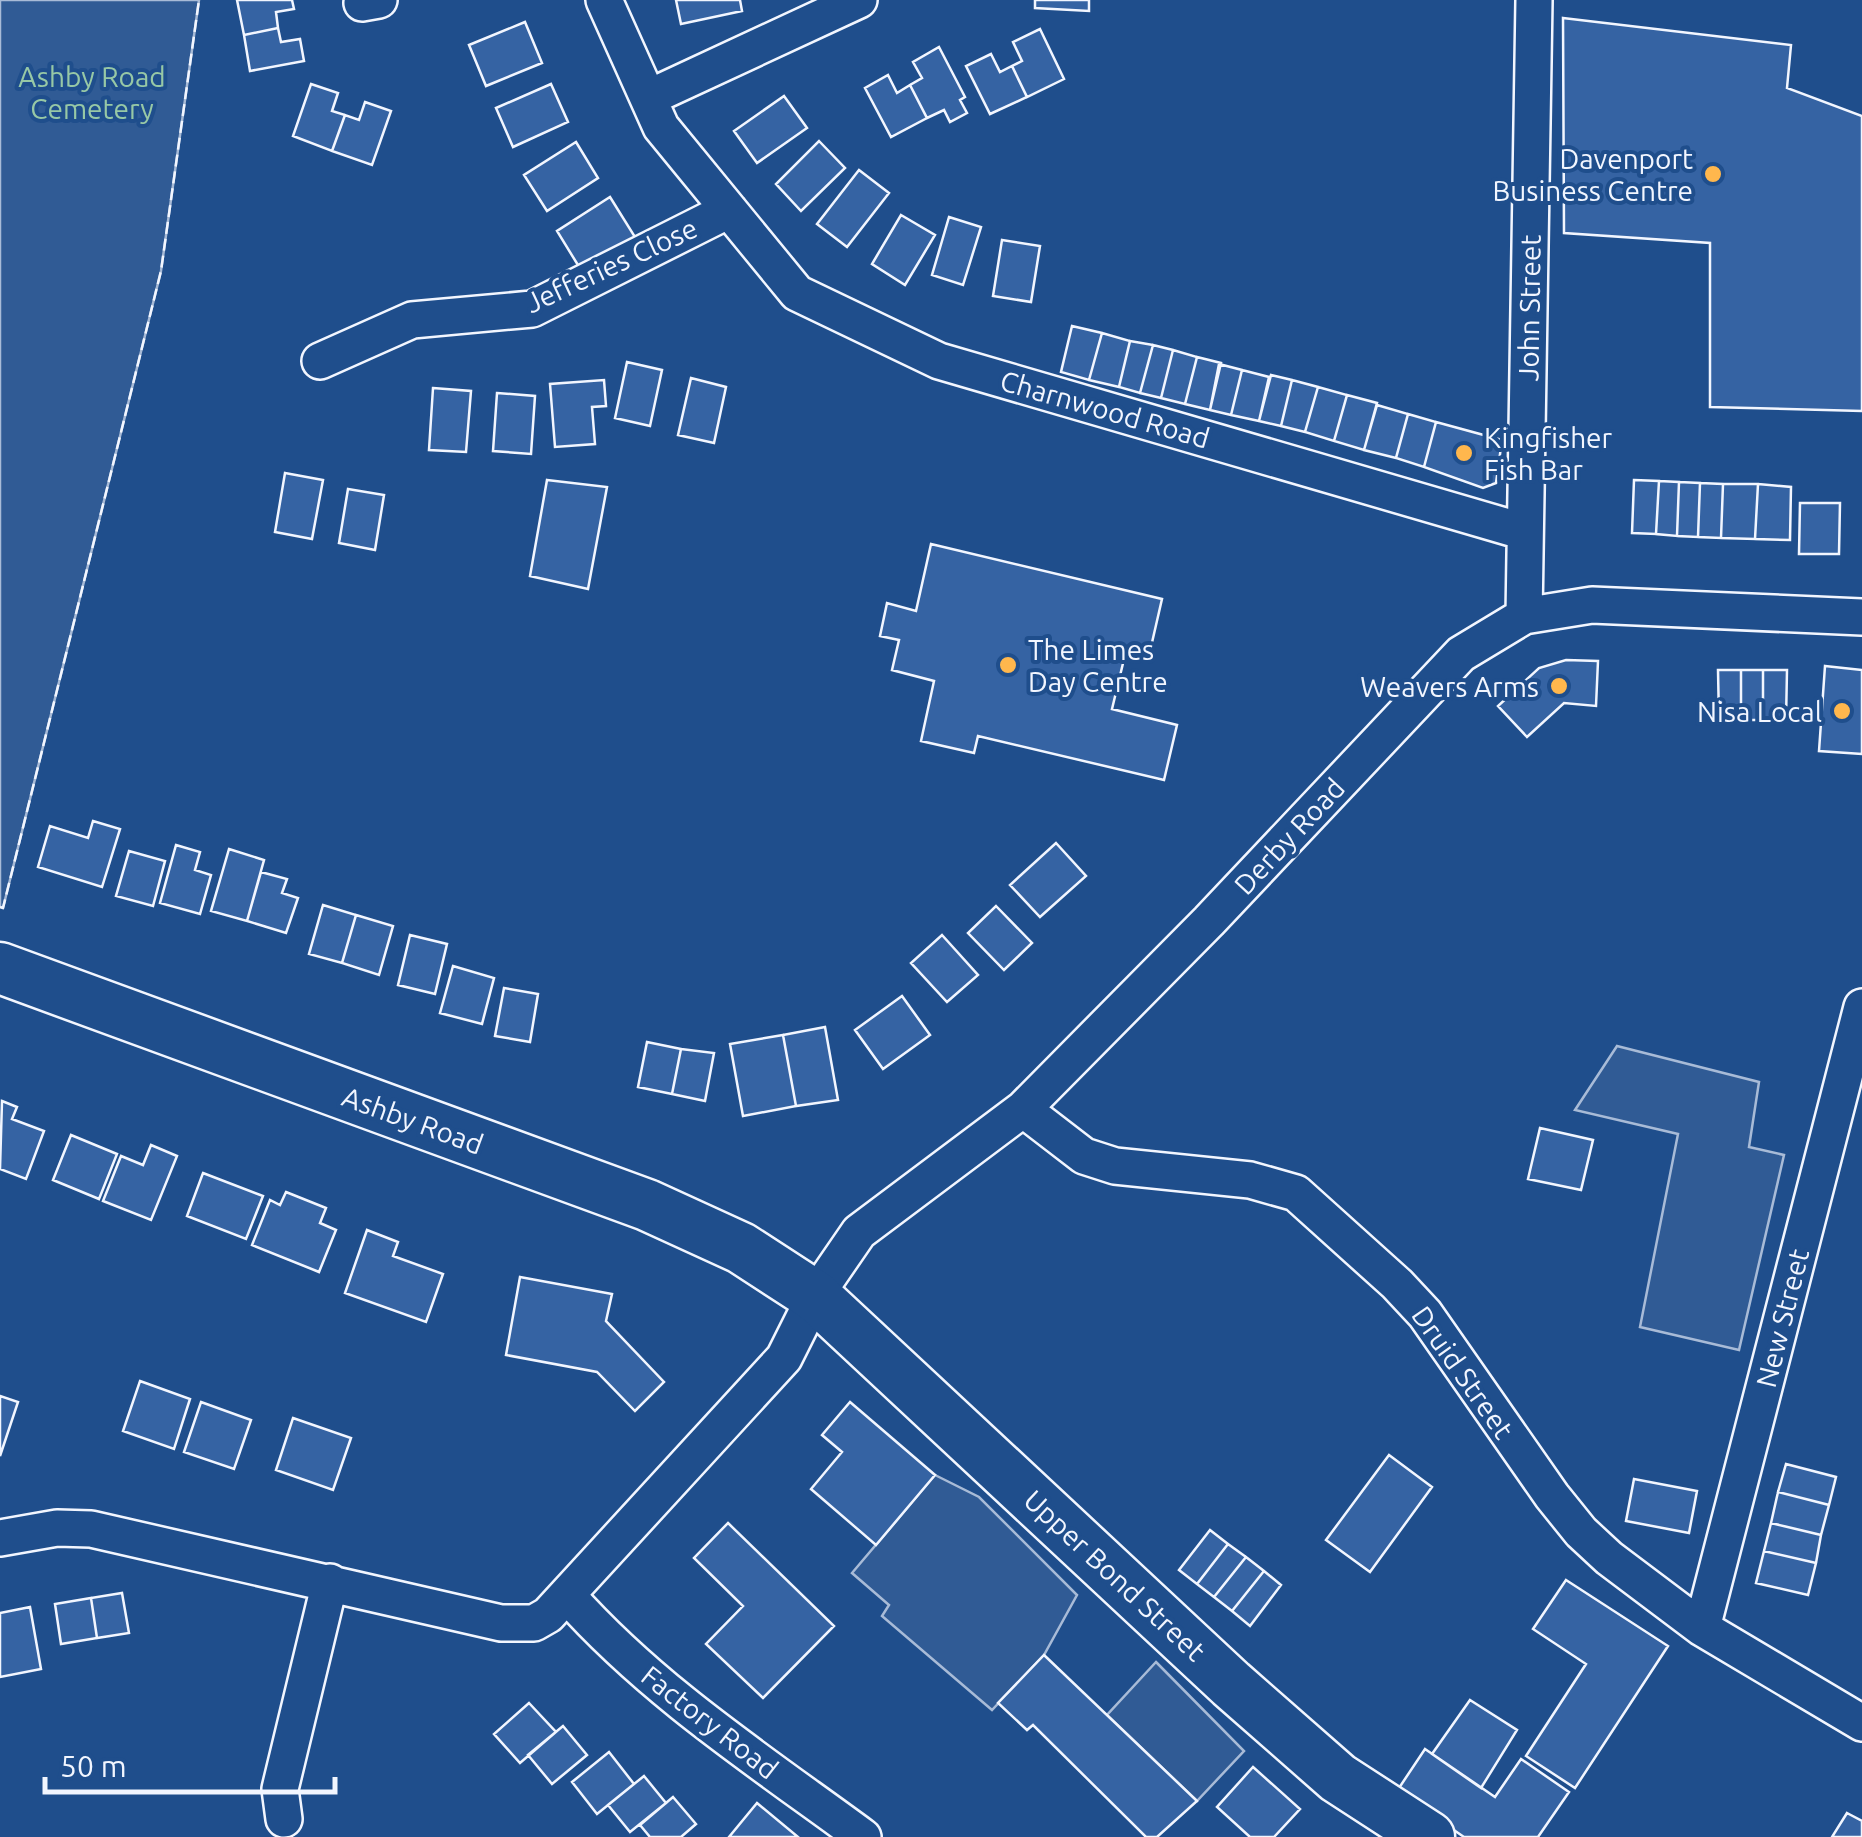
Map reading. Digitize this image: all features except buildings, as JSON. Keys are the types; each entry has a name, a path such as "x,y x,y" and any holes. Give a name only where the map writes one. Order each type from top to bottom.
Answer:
{"main road":[{"name":"Ashby Road","path":"0,968 647,1205 742,1248 814,1296"},
{"name":"Upper Bond Street","path":"814,1296 1231,1684 1338,1778 1429,1837"}],"street":[{"name":"Charnwood Road","path":"604,0 661,127 798,294 939,361 1525,532"},
{"path":"648,98 859,0"},
{"name":"John Street","path":"1524,616 1534,0"},
{"name":"Jefferies Close","path":"320,361 412,320 532,309 729,210"},
{"name":"Derby Road","path":"0,1538 56,1528 91,1529 501,1622 534,1623 567,1596 784,1358 814,1296 859,1232 1022,1108 1209,921 1460,654 1524,616 1592,605 1862,618"},
{"name":"New Street","path":"1702,1628 1862,1007"},
{"name":"Druid Street","path":"1022,1108 1084,1156 1115,1166 1250,1180 1296,1194 1397,1284 1424,1314 1581,1532 1702,1628 1862,1723"},
{"path":"284,1819 280,1789 330,1582"},
{"name":"Factory Road","path":"567,1596 643,1670 863,1837"}],"shaded area":[{"name":"Ashby Road Cemetery","path":"0,0 199,0 161,271 3,908 0,907"},
{"path":"1617,1046 1759,1082 1749,1147 1784,1155 1739,1350 1640,1327 1678,1134 1575,1110"},
{"path":"935,1475 979,1497 1077,1595 1044,1655 992,1710 882,1616 889,1605 852,1573"},
{"path":"1156,1662 1244,1751 1197,1801 1107,1715"}],"fence":[{"path":"0,907 3,908 161,271 199,0"}],"place":[{"name":"Davenport Business Centre","path":"1713,174"},
{"name":"Kingfisher Fish Bar","path":"1464,453"},
{"name":"The Limes Day Centre","path":"1008,665"},
{"name":"Weavers Arms","path":"1559,686"},
{"name":"Nisa Local","path":"1842,711"}]}
